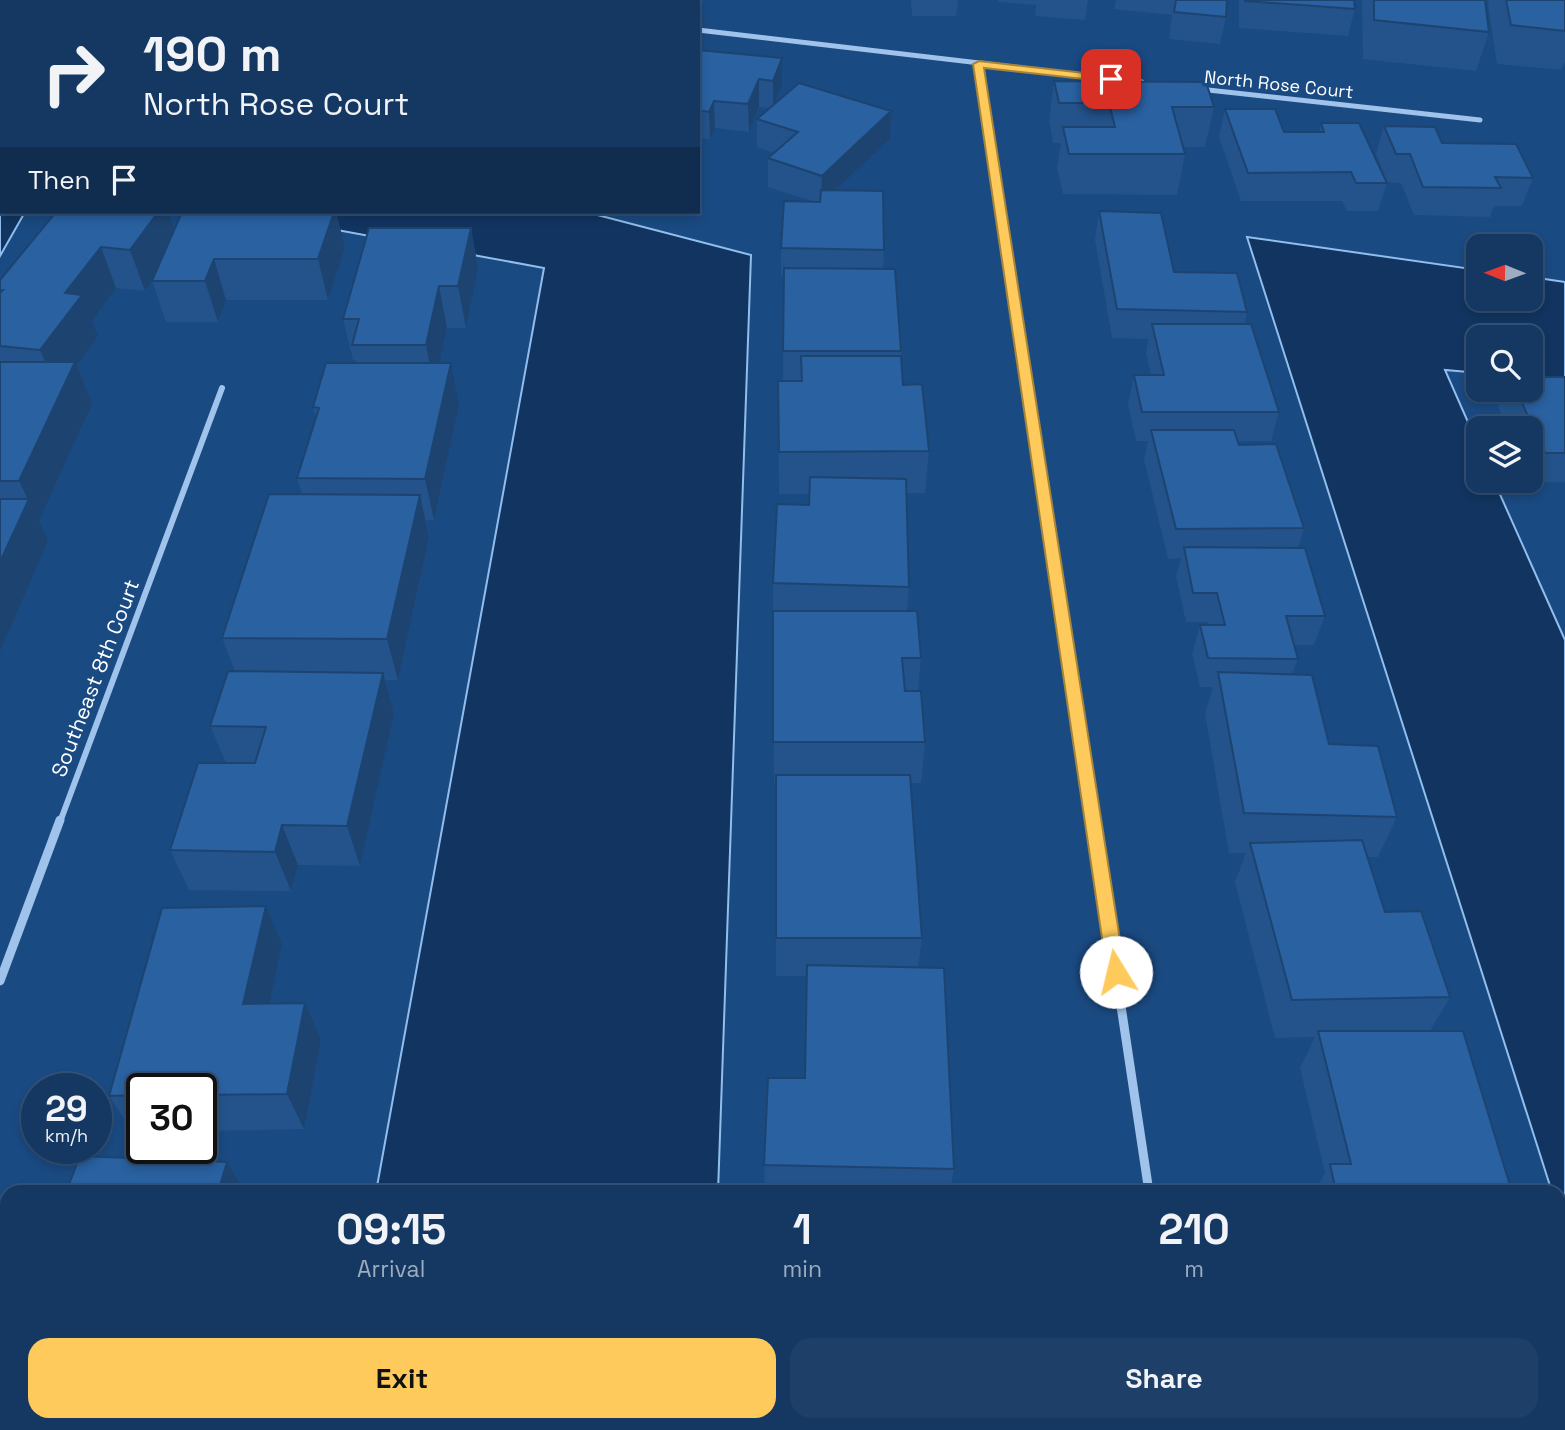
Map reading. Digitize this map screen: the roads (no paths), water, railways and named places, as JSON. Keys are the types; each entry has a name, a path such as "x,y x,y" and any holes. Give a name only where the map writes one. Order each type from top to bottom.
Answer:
{"street":[{"path":"700,30 1155,84"},
{"path":"979,64 1148,1185"},
{"name":"North Rose Court","path":"1196,88 1480,120"},
{"name":"Southeast 8th Court","path":"0,981 222,388"}],"water":[{"path":"0,214 24,214 0,256"},
{"path":"250,214 594,214 751,255 718,1185 377,1185 544,268"},
{"path":"1247,237 1466,268 1466,312 1544,312 1544,279 1565,282 1565,381 1543,379 1543,325 1466,325 1466,372 1445,370 1466,418 1466,493 1499,493 1565,640 1565,1185 1550,1185"}]}
